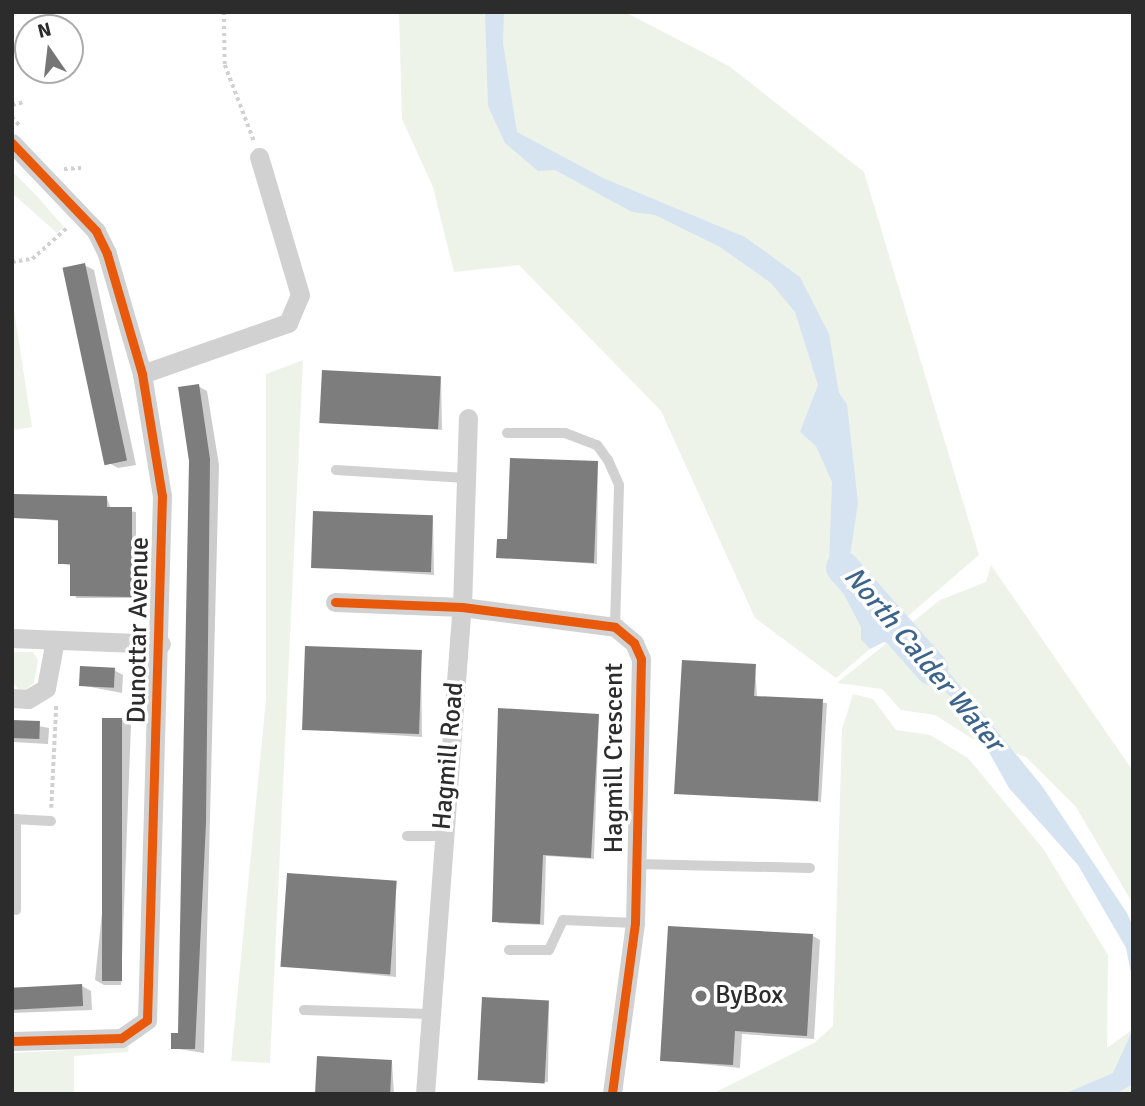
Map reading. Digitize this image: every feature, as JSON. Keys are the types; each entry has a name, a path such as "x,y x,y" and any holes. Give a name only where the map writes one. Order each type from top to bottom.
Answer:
{"street":[{"name":"Dunottar Avenue","path":"12,143 96,231 142,374 162,496 161,644 147,1020 121,1038 12,1041"},
{"path":"142,374 288,323 300,295 259,157"},
{"name":"Hagmill Road","path":"425,1094 442,836 462,607 468,418"},
{"name":"Hagmill Crescent","path":"335,603 462,607 615,627 641,659 635,923 612,1094"},
{"path":"12,638 161,644"},
{"path":"12,698 43,691 51,681 55,640"}],"lane":[{"path":"507,433 565,433 597,445 608,460 619,485 615,627"},
{"path":"336,470 466,478"},
{"path":"16,910 14,819 51,821"},
{"path":"407,836 442,836"},
{"path":"636,864 810,868"},
{"path":"509,950 550,950 563,920 635,923"},
{"path":"304,1010 429,1014"}],"path":[{"path":"224,12 225,65 259,157"},
{"path":"12,105 24,102"},
{"path":"12,261 32,259 58,237"},
{"path":"43,691 56,699 51,821"}],"shaded area":[{"path":"399,12 625,12 729,66 864,172 979,555 836,678 755,618 661,411 519,265 454,272 433,187 402,119"},
{"path":"12,171 64,227 57,233 12,193"},
{"path":"12,297 32,427 12,430"},
{"path":"303,360 270,1063 231,1061 266,699 266,374"},
{"path":"991,565 1133,771 1133,904 1076,807 1026,757 971,738 935,715 901,710 882,689 837,683 940,600 986,582"},
{"path":"12,652 33,652 38,660 34,683 22,693 12,682"},
{"path":"853,694 873,699 896,730 930,735 968,758 1044,850 1108,955 1107,1048 1133,1029 1133,1094 712,1094 814,1043 833,1026 842,729"},
{"path":"129,1047 128,1052 74,1056 74,1094 12,1094 12,1053"}],"water":[{"path":"485,12 504,12 503,43 517,132 603,178 745,237 800,277 829,334 839,393 847,404 858,503 850,556 876,617 882,627 924,642 1042,786 1127,913 1133,927 1133,983 1126,948 1078,865 1009,788 967,713 902,648 884,642 870,649 861,639 861,627 829,566 832,482 816,446 800,432 818,385 795,312 771,283 720,247 655,215 632,212 555,170 538,171 505,143 488,106"},
{"path":"1133,1029 1133,1084 1115,1094 1064,1094 1113,1073"}],"building":[{"path":"85,263 127,461 105,465 63,268"},
{"path":"322,370 441,376 438,429 319,423"},
{"path":"199,384 210,459 206,823 195,1049 171,1049 171,1033 178,1033 189,461 178,387"},
{"path":"510,458 598,461 594,563 496,558 497,539 507,539"},
{"path":"13,494 107,496 107,507 132,507 132,597 70,596 70,564 58,564 58,520 12,518"},
{"path":"313,511 433,515 431,572 311,568"},
{"path":"305,646 422,650 419,734 302,730"},
{"path":"682,660 756,664 754,696 823,699 818,801 674,794"},
{"path":"80,666 115,668 114,688 79,686"},
{"path":"498,708 599,714 591,858 543,855 540,924 492,922"},
{"path":"102,718 122,718 122,981 102,981"},
{"path":"12,720 40,721 39,739 12,738"},
{"path":"287,873 397,881 390,974 280,967"},
{"path":"668,926 813,934 807,1036 735,1031 733,1065 660,1061"},
{"path":"82,984 83,1006 13,1010 12,988"},
{"path":"482,997 549,1001 545,1083 478,1080"},
{"path":"317,1056 392,1060 390,1094 315,1094"}],"waterway":[{"name":"North Calder Water","path":"842,567 931,668"}],"cycle path":[{"path":"12,143 96,231 107,254 142,374 162,496 147,1020 121,1038 12,1041"},
{"path":"335,602 462,607 615,627 634,643 641,659 635,923 612,1094"}],"place":[{"name":"ByBox","path":"701,996"}]}
